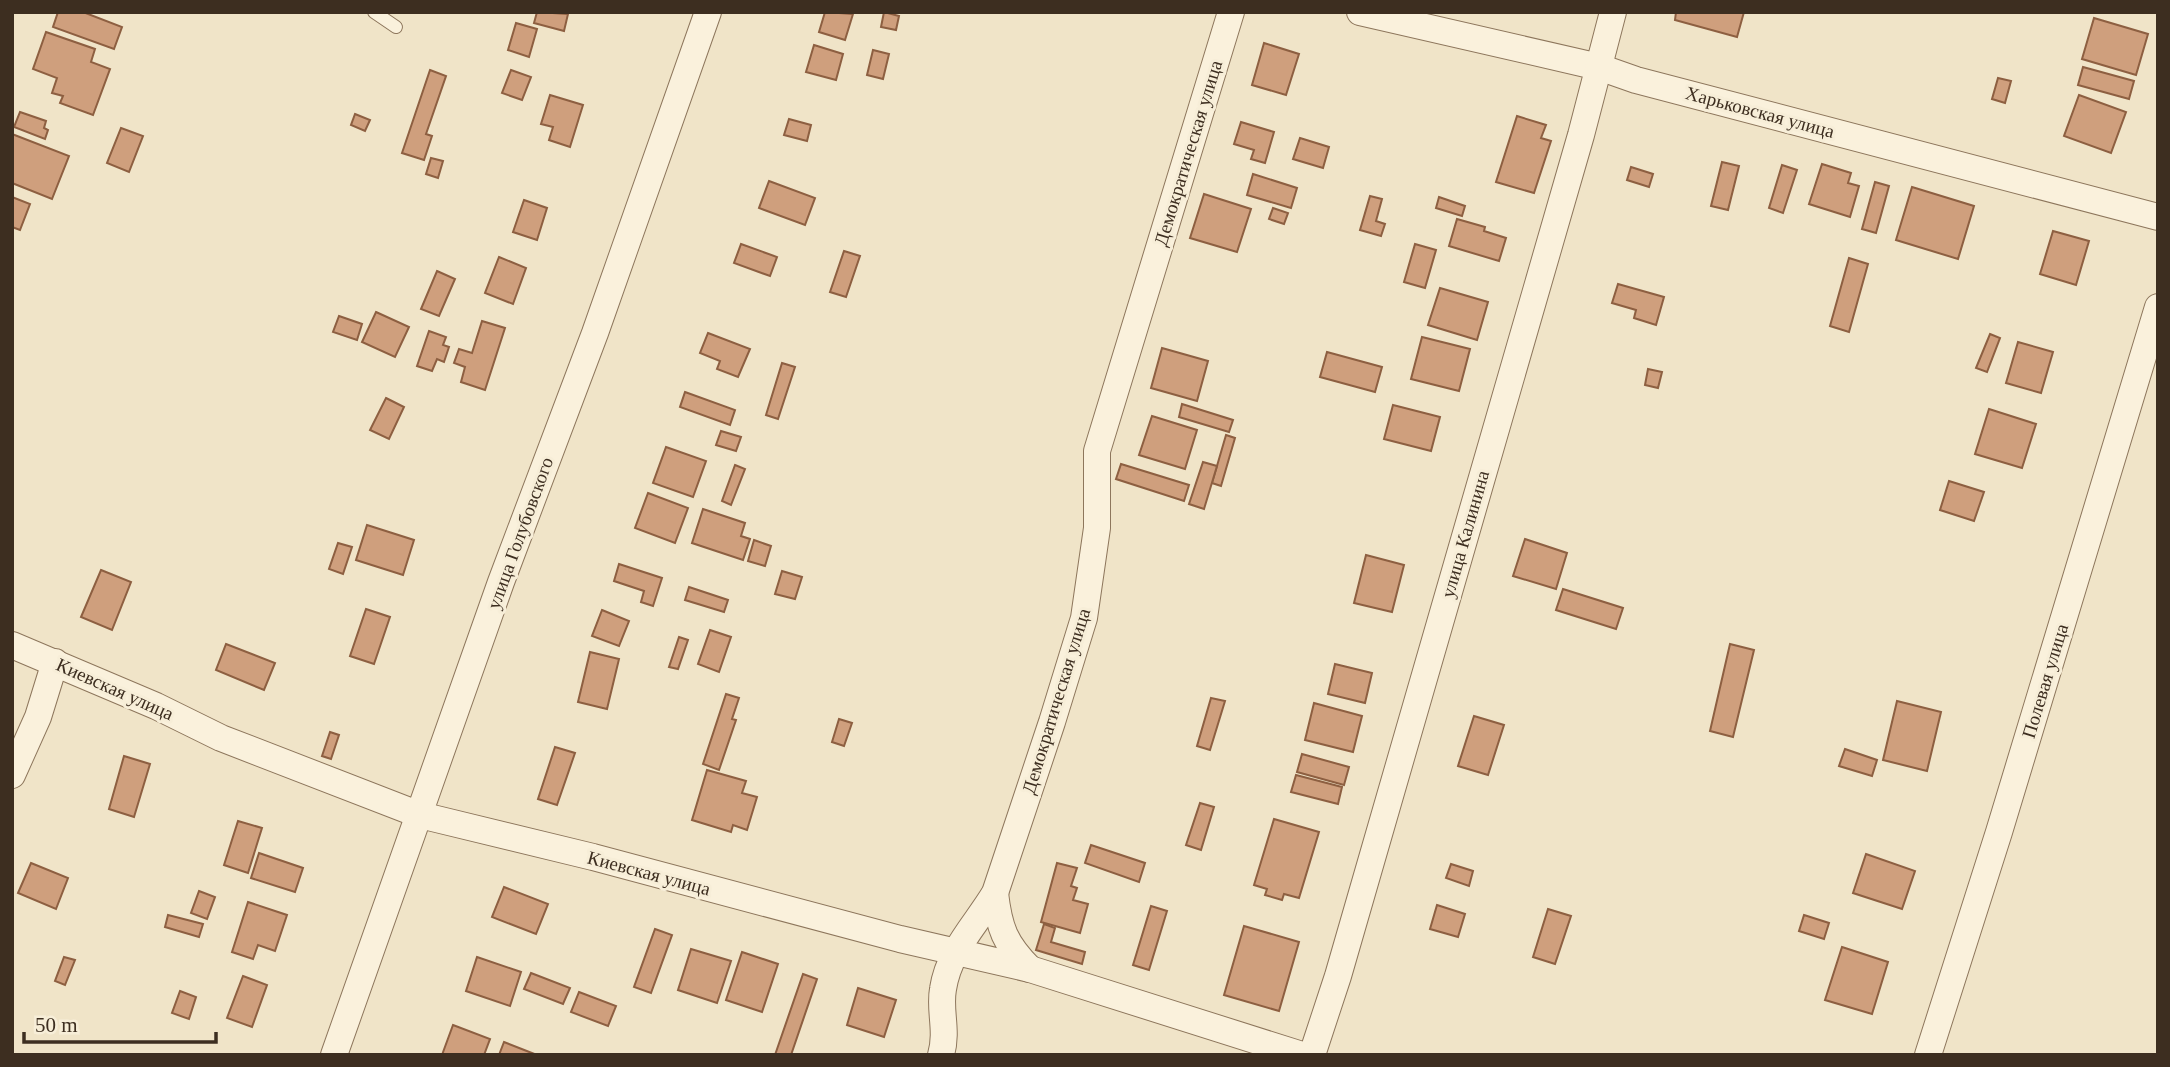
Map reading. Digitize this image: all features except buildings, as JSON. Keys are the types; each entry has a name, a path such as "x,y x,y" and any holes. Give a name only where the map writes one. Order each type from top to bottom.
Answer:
{"street":[{"name":"улица Голубовского","path":"334,1055 501,582 595,333 708,12"},
{"name":"Демократическая улица","path":"941,1055 945,1039 943,990 954,952 963,936 980,918 995,892 1084,618 1097,528 1097,451 1231,12"},
{"name":"Харьковская улица","path":"1360,12 1599,67 1636,80 2158,217"},
{"name":"улица Калинина","path":"1312,1055 1342,963 1613,12"},
{"name":"Полевая улица","path":"1928,1055 2150,360 2158,307"},
{"name":"Киевская улица","path":"12,645 156,706 221,738 420,815 593,857 779,908 1030,969 1303,1055"},
{"path":"12,775 38,717 55,662"},
{"path":"995,892 1002,932 1013,952 1030,969"}],"lane":[{"path":"374,12 396,27"}]}
